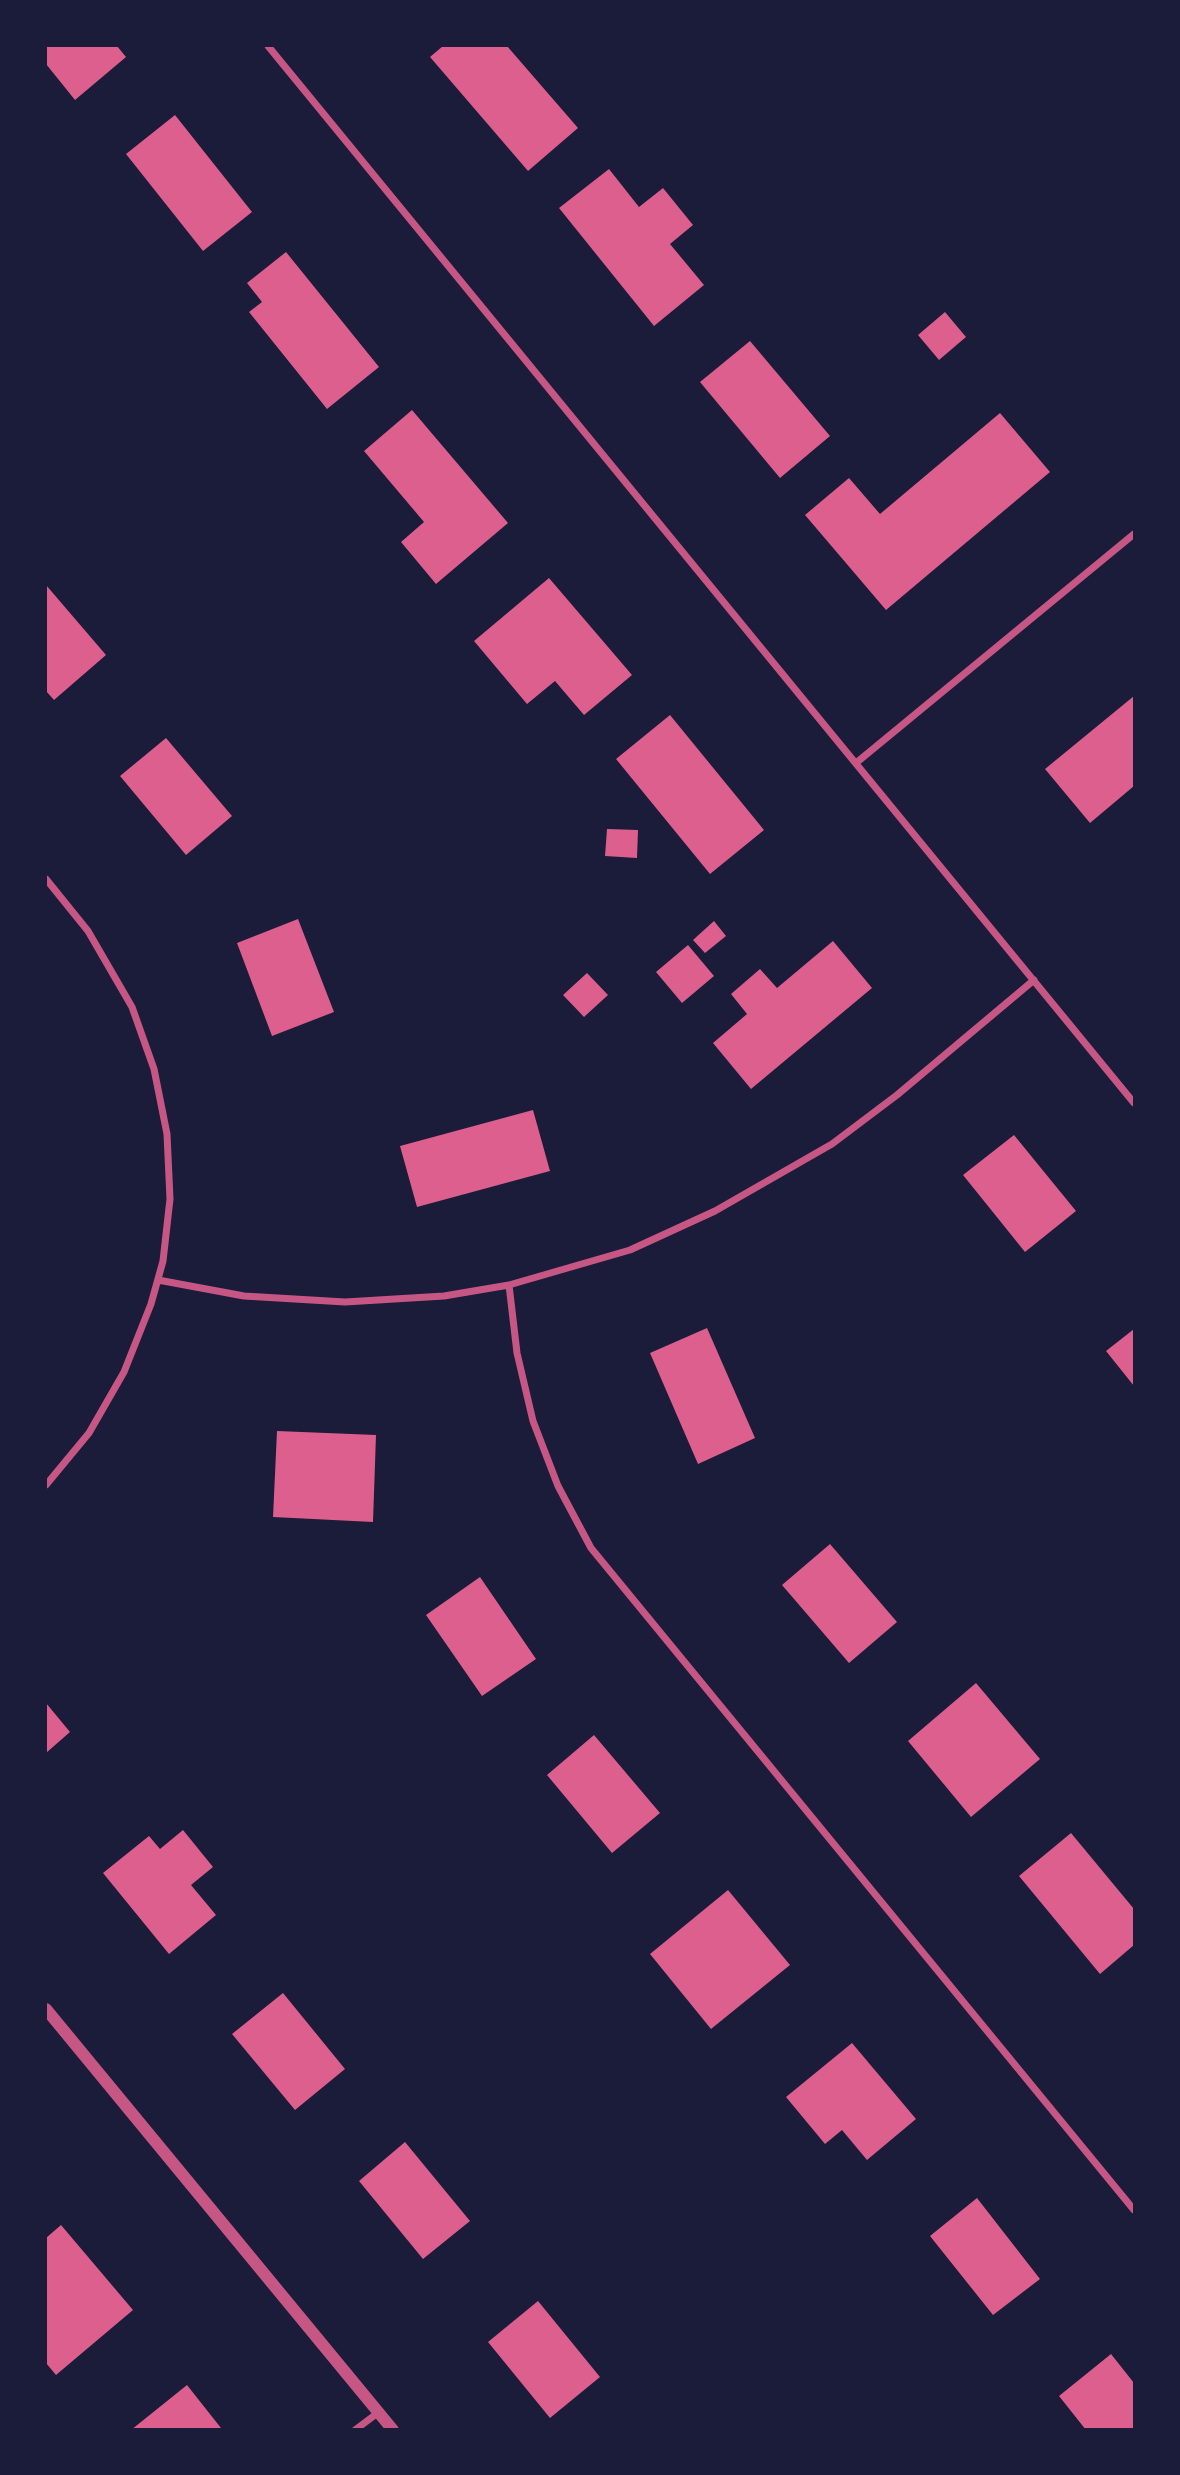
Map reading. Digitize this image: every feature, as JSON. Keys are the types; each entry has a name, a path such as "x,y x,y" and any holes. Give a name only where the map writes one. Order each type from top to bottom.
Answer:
{"street":[{"path":"268,46 1135,1103"},
{"path":"856,763 1135,534"},
{"path":"46,879 88,931 132,1007 154,1069 167,1135 170,1199 163,1261 158,1280 124,1373 89,1433 46,1485"},
{"path":"158,1280 244,1296 345,1302 444,1296 509,1285 630,1250 715,1211 832,1144 897,1095 1034,980"},
{"path":"509,1285 517,1353 533,1420 558,1486 591,1548 1135,2210"},
{"path":"46,2009 393,2430"},
{"path":"355,2430 379,2412"}],"building":[{"path":"46,46 117,46 126,57 75,100 46,64"},
{"path":"443,46 507,46 578,128 528,171 430,57"},
{"path":"175,115 252,212 203,251 126,154"},
{"path":"609,169 639,207 663,188 693,225 670,244 704,285 654,326 559,208"},
{"path":"286,252 379,367 327,409 249,312 262,302 247,283"},
{"path":"945,312 966,337 939,360 918,335"},
{"path":"750,341 830,436 780,478 700,382"},
{"path":"412,410 508,523 436,584 401,542 424,522 364,451"},
{"path":"1000,413 1050,472 886,610 805,515 849,478 880,514"},
{"path":"549,578 632,675 584,715 555,681 527,704 474,641"},
{"path":"46,585 106,655 54,700 46,691"},
{"path":"1134,696 1134,786 1090,823 1045,769"},
{"path":"670,715 764,830 710,874 616,759"},
{"path":"166,738 232,816 186,855 120,776"},
{"path":"607,829 638,830 637,858 605,856"},
{"path":"298,919 334,1012 272,1036 237,943"},
{"path":"714,921 726,936 705,953 693,940"},
{"path":"833,941 872,988 751,1089 713,1043 747,1014 731,994 760,969 777,988"},
{"path":"688,945 714,976 682,1003 656,972"},
{"path":"587,973 608,995 584,1017 563,995"},
{"path":"533,1110 550,1171 417,1207 400,1146"},
{"path":"1014,1135 1076,1211 1025,1252 963,1175"},
{"path":"707,1328 755,1438 698,1464 650,1353"},
{"path":"1134,1329 1134,1386 1106,1351"},
{"path":"277,1431 376,1435 373,1522 273,1517"},
{"path":"830,1544 897,1622 849,1663 782,1585"},
{"path":"480,1577 536,1659 482,1696 426,1615"},
{"path":"976,1683 1040,1759 971,1817 908,1741"},
{"path":"46,1703 70,1732 46,1753"},
{"path":"594,1735 660,1813 612,1853 547,1775"},
{"path":"183,1830 213,1867 191,1885 216,1915 169,1954 103,1873 149,1836 160,1849"},
{"path":"1071,1833 1134,1909 1134,1945 1100,1974 1019,1876"},
{"path":"728,1890 790,1965 711,2029 650,1954"},
{"path":"283,1993 345,2069 295,2110 232,2034"},
{"path":"852,2043 916,2119 867,2160 842,2130 825,2144 786,2097"},
{"path":"405,2142 470,2221 423,2259 359,2181"},
{"path":"977,2198 1040,2279 993,2315 930,2236"},
{"path":"61,2225 133,2310 56,2375 46,2363 46,2238"},
{"path":"538,2301 600,2377 550,2418 488,2342"},
{"path":"1111,2354 1134,2383 1134,2430 1086,2430 1059,2396"},
{"path":"187,2385 221,2428 219,2430 131,2430"}]}
